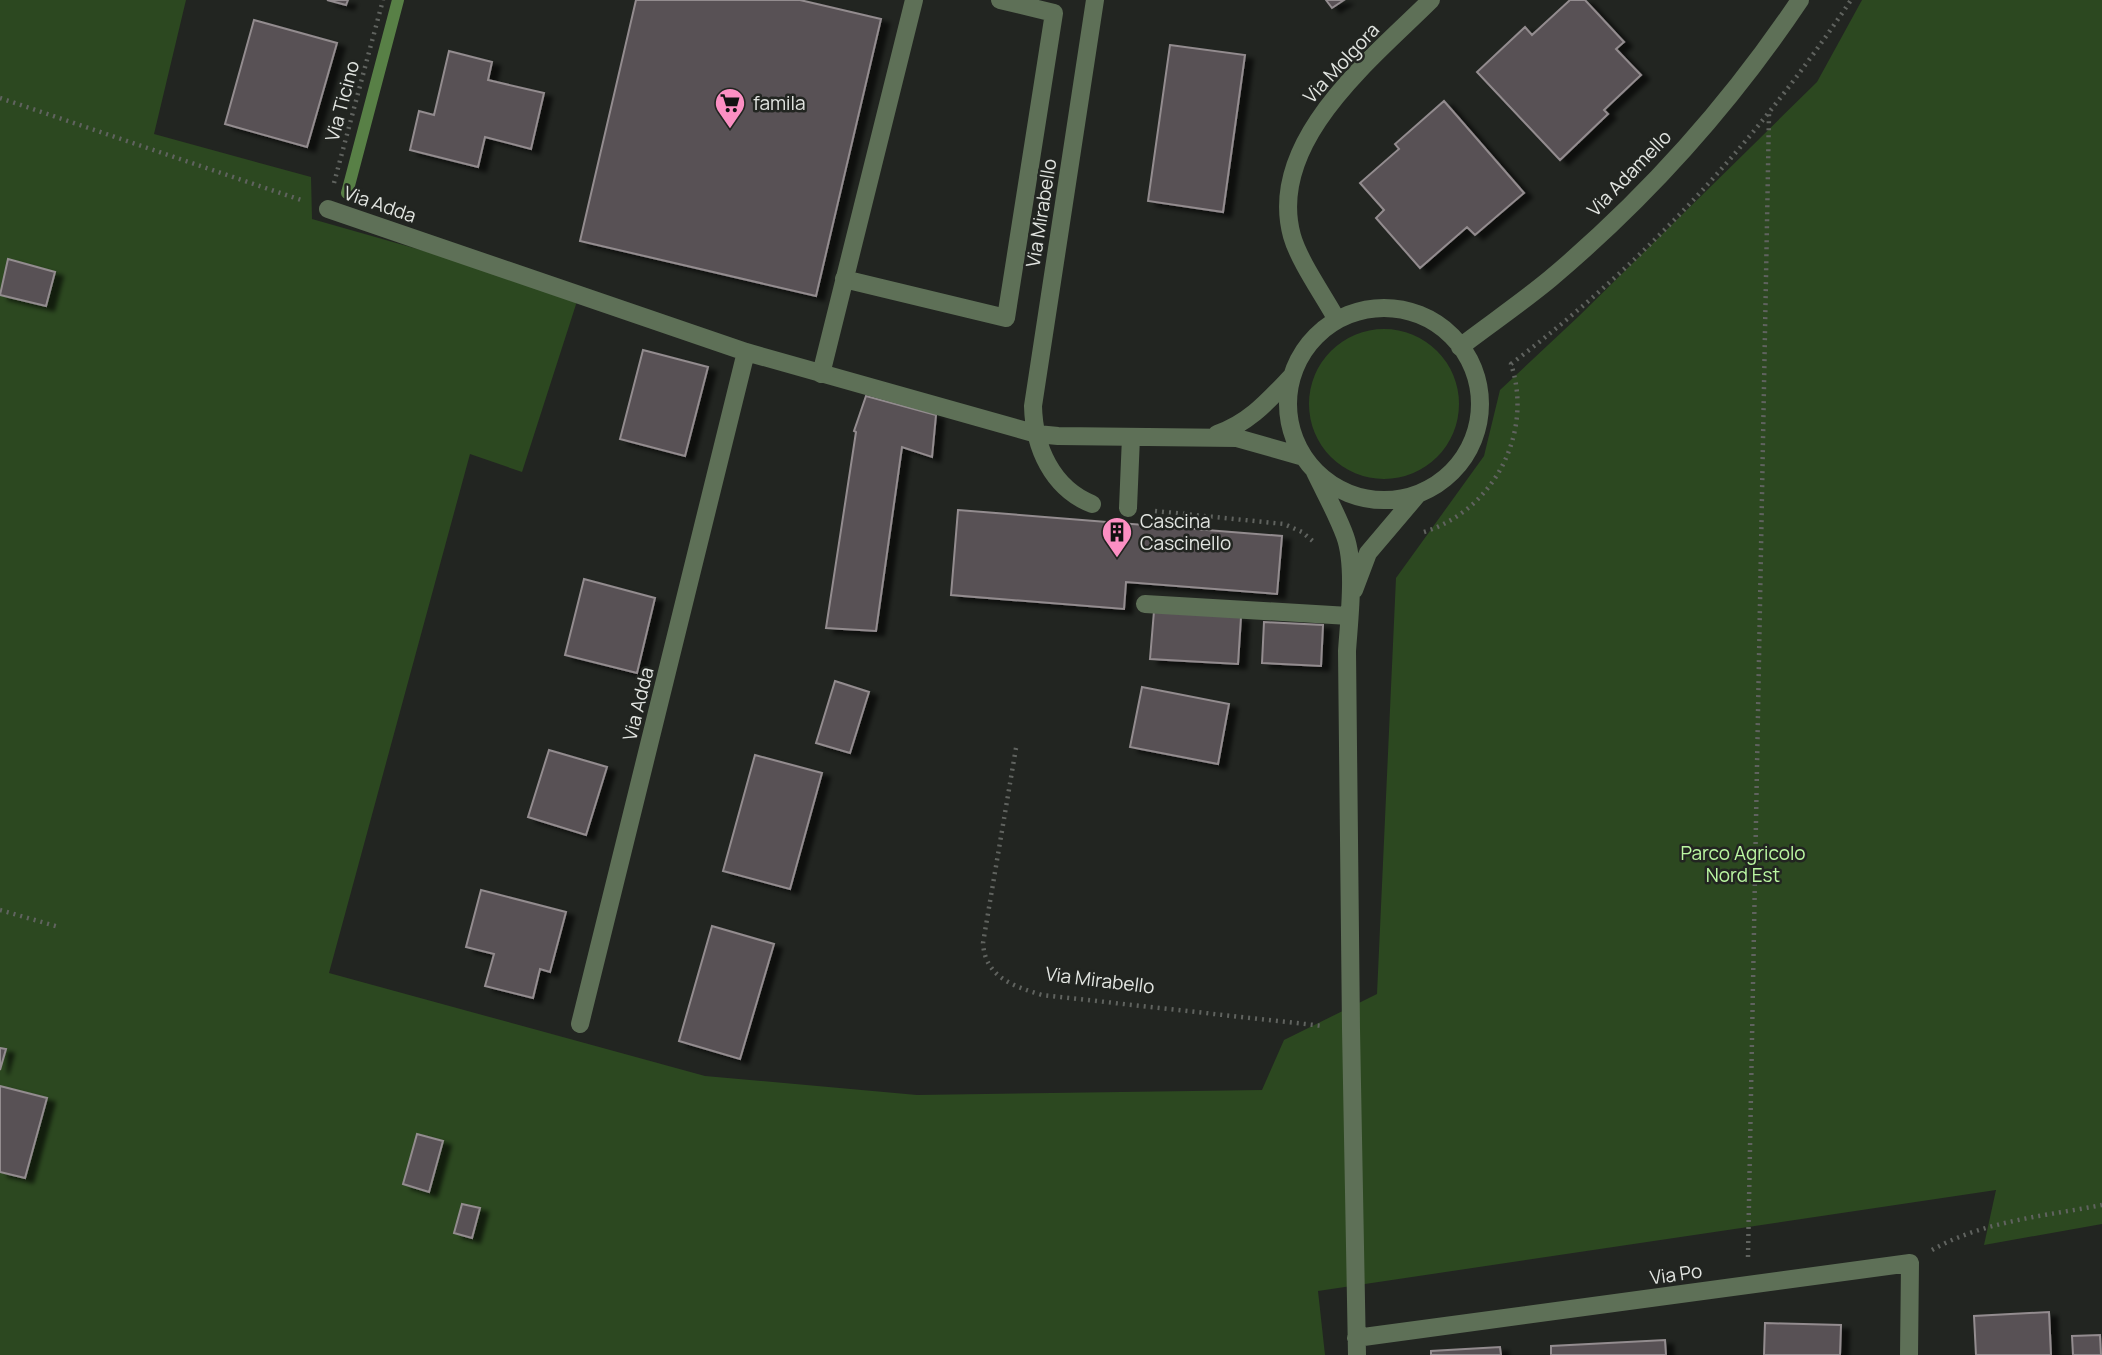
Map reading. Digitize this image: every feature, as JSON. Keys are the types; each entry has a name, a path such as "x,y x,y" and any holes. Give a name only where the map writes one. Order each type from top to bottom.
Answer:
{"street":[{"path":"821,374 914,0"},
{"path":"845,279 1006,318 1054,13 1000,0"},
{"name":"Via Mirabello","path":"1092,504 1069,492 1052,472 1040,446 1033,421 1034,389 1095,0"},
{"name":"Via Molgora","path":"1337,320 1298,251 1291,232 1289,211 1294,174 1311,130 1332,99 1431,0"},
{"name":"Via Adamello","path":"1460,347 1549,279 1633,202 1731,92 1800,0"},
{"name":"Via Adda","path":"328,209 746,352 1037,433"},
{"path":"1315,472 1343,491 1368,499 1394,500 1418,494 1435,485 1456,467 1472,444 1480,407 1477,380 1470,363 1448,333 1433,322 1390,308 1372,309 1337,320 1309,344 1299,359 1288,394 1289,423 1347,543 1350,609 1347,665 1350,1029 1356,1347"},
{"name":"Via Adda","path":"580,1024 746,352"},
{"path":"1204,438 1228,430 1248,419 1292,377"},
{"path":"1037,433 1237,438 1304,457"},
{"path":"1129,508 1131,437"},
{"path":"1350,609 1368,553 1418,494"},
{"path":"1145,604 1350,609"},
{"path":"1909,1355 1910,1263"},
{"name":"Via Po","path":"1356,1347 1910,1263"}],"path":[{"name":"Via Ticino","path":"328,209 383,0"},
{"path":"1421,533 1467,510 1485,492 1500,471 1511,447 1517,422 1518,396 1511,364 1573,316 1643,253 1716,177 1811,59 1851,0"},
{"name":"Via Adda","path":"0,98 328,209"},
{"path":"1747,1286 1769,114"},
{"path":"1129,508 1284,524 1302,532 1321,548"},
{"name":"Via Mirabello","path":"1016,748 983,943 988,966 996,973 1019,987 1042,995 1350,1029"},
{"path":"0,910 59,927"},
{"path":"1910,1263 1950,1240 1987,1227 2102,1205"}],"green space":[{"name":"Parco Agricolo Nord Est","path":"0,0 186,0 154,134 311,177 312,219 579,295 522,472 470,454 329,973 705,1076 917,1095 1262,1090 1284,1040 1377,994 1396,578 1484,456 1500,390 1817,82 1862,0 2102,0 2102,1224 1984,1245 1996,1190 1318,1291 1325,1355 0,1355"},
{"path":"1384,329 1413,334 1437,351 1454,375 1459,404 1454,433 1437,457 1413,474 1384,479 1355,474 1331,457 1314,433 1309,404 1314,375 1331,351 1355,334"}],"building":[{"path":"327,0 348,0 346,5"},
{"name":"famila","path":"636,0 800,0 881,19 816,296 580,241"},
{"path":"1326,0 1344,0 1332,8"},
{"path":"1570,0 1585,0 1624,42 1616,49 1641,75 1604,110 1608,114 1560,160 1477,72 1525,27 1532,35"},
{"path":"254,20 337,43 307,147 225,124"},
{"path":"1170,45 1245,55 1223,212 1148,201"},
{"path":"449,51 492,62 488,80 544,93 531,149 485,137 478,167 410,150 419,111 434,115"},
{"path":"1444,101 1524,193 1475,235 1467,227 1420,268 1376,218 1384,210 1360,183 1399,149 1395,144"},
{"path":"8,259 55,272 46,306 0,295"},
{"path":"643,350 708,367 685,456 620,439"},
{"path":"866,396 936,415 932,457 902,447 876,631 826,628 856,432 854,431"},
{"name":"Cascina Cascinello","path":"958,510 1282,536 1277,594 1126,582 1124,609 951,595"},
{"path":"584,579 655,598 637,673 565,655"},
{"path":"1154,611 1241,617 1238,664 1150,659"},
{"path":"1264,622 1323,625 1321,666 1262,663"},
{"path":"835,681 869,692 850,753 816,743"},
{"path":"1142,687 1229,704 1218,764 1130,747"},
{"path":"549,750 607,767 586,835 528,817"},
{"path":"755,755 822,773 790,889 723,871"},
{"path":"481,890 566,912 550,972 540,969 533,998 485,986 494,954 466,947"},
{"path":"712,926 774,944 740,1059 679,1041"},
{"path":"0,1048 6,1049 0,1070"},
{"path":"0,1086 47,1098 25,1178 0,1172"},
{"path":"417,1134 443,1141 429,1192 403,1184"},
{"path":"462,1204 480,1208 472,1238 454,1233"},
{"path":"2049,1312 2051,1355 1976,1355 1974,1316"},
{"path":"1765,1323 1841,1325 1840,1355 1764,1355"},
{"path":"2100,1335 2101,1355 2073,1355 2072,1336"},
{"path":"1665,1340 1666,1355 1551,1355 1551,1346"},
{"path":"1500,1347 1501,1355 1431,1355 1431,1351"}],"waterway":[{"path":"347,193 398,0"}],"place":[{"name":"famila","path":"730,130"},
{"name":"Cascina Cascinello","path":"1117,559"}]}
